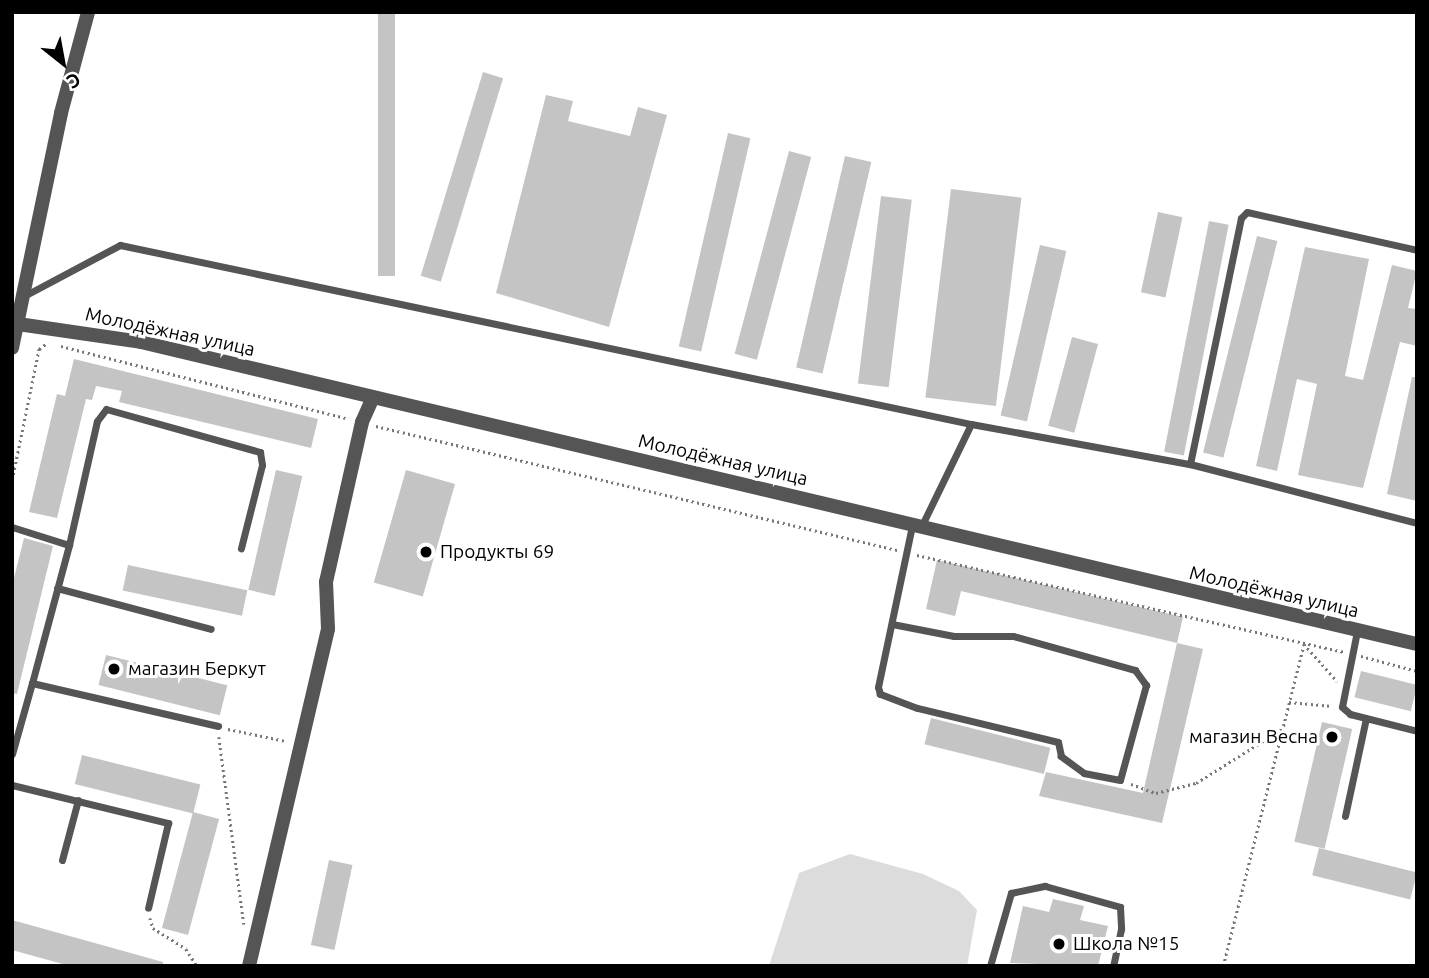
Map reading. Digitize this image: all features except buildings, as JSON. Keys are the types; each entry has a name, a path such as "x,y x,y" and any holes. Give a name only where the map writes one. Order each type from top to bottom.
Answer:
{"street":[{"path":"12,348 15,323 24,296 61,113 88,12"},
{"name":"Молодёжная улица","path":"15,323 141,342 1417,644"},
{"path":"249,966 328,629 326,582 362,422 373,397"}],"lane":[{"path":"1190,464 1241,218 1247,212 1417,250"},
{"path":"24,296 120,245 971,424 1190,464 1417,523"},
{"path":"12,754 69,545 97,421 106,409 260,452 262,464 241,548"},
{"path":"892,624 954,636 1013,636 1135,670 1146,685 1120,780 1084,773 1061,756 1058,743 885,699 878,687 906,552 971,424"},
{"path":"12,527 69,545"},
{"path":"57,588 211,629"},
{"path":"1357,631 1343,688 1342,708 1366,718 1417,731"},
{"path":"32,682 218,726"},
{"path":"1345,816 1366,718"},
{"path":"12,785 168,823 148,908"},
{"path":"62,860 78,800"},
{"path":"990,966 1011,894 1045,886 1120,907 1121,929 1113,966"}],"path":[{"path":"12,480 39,349 48,343 362,422 1417,671"},
{"path":"1304,643 1343,688"},
{"path":"1223,966 1304,643"},
{"path":"1289,702 1342,708"},
{"path":"246,937 218,726 300,744"},
{"path":"1120,780 1156,793 1177,789 1195,783 1284,728"},
{"path":"148,908 153,928 187,950 197,966"}],"shaded area":[{"path":"850,854 923,874 959,891 977,910 967,966 769,966 799,873"}],"place":[{"name":"Продукты 69","path":"426,552"},
{"name":"магазин Беркут","path":"114,669"},
{"name":"магазин Весна","path":"1332,737"},
{"name":"Школа №15","path":"1059,944"}]}
